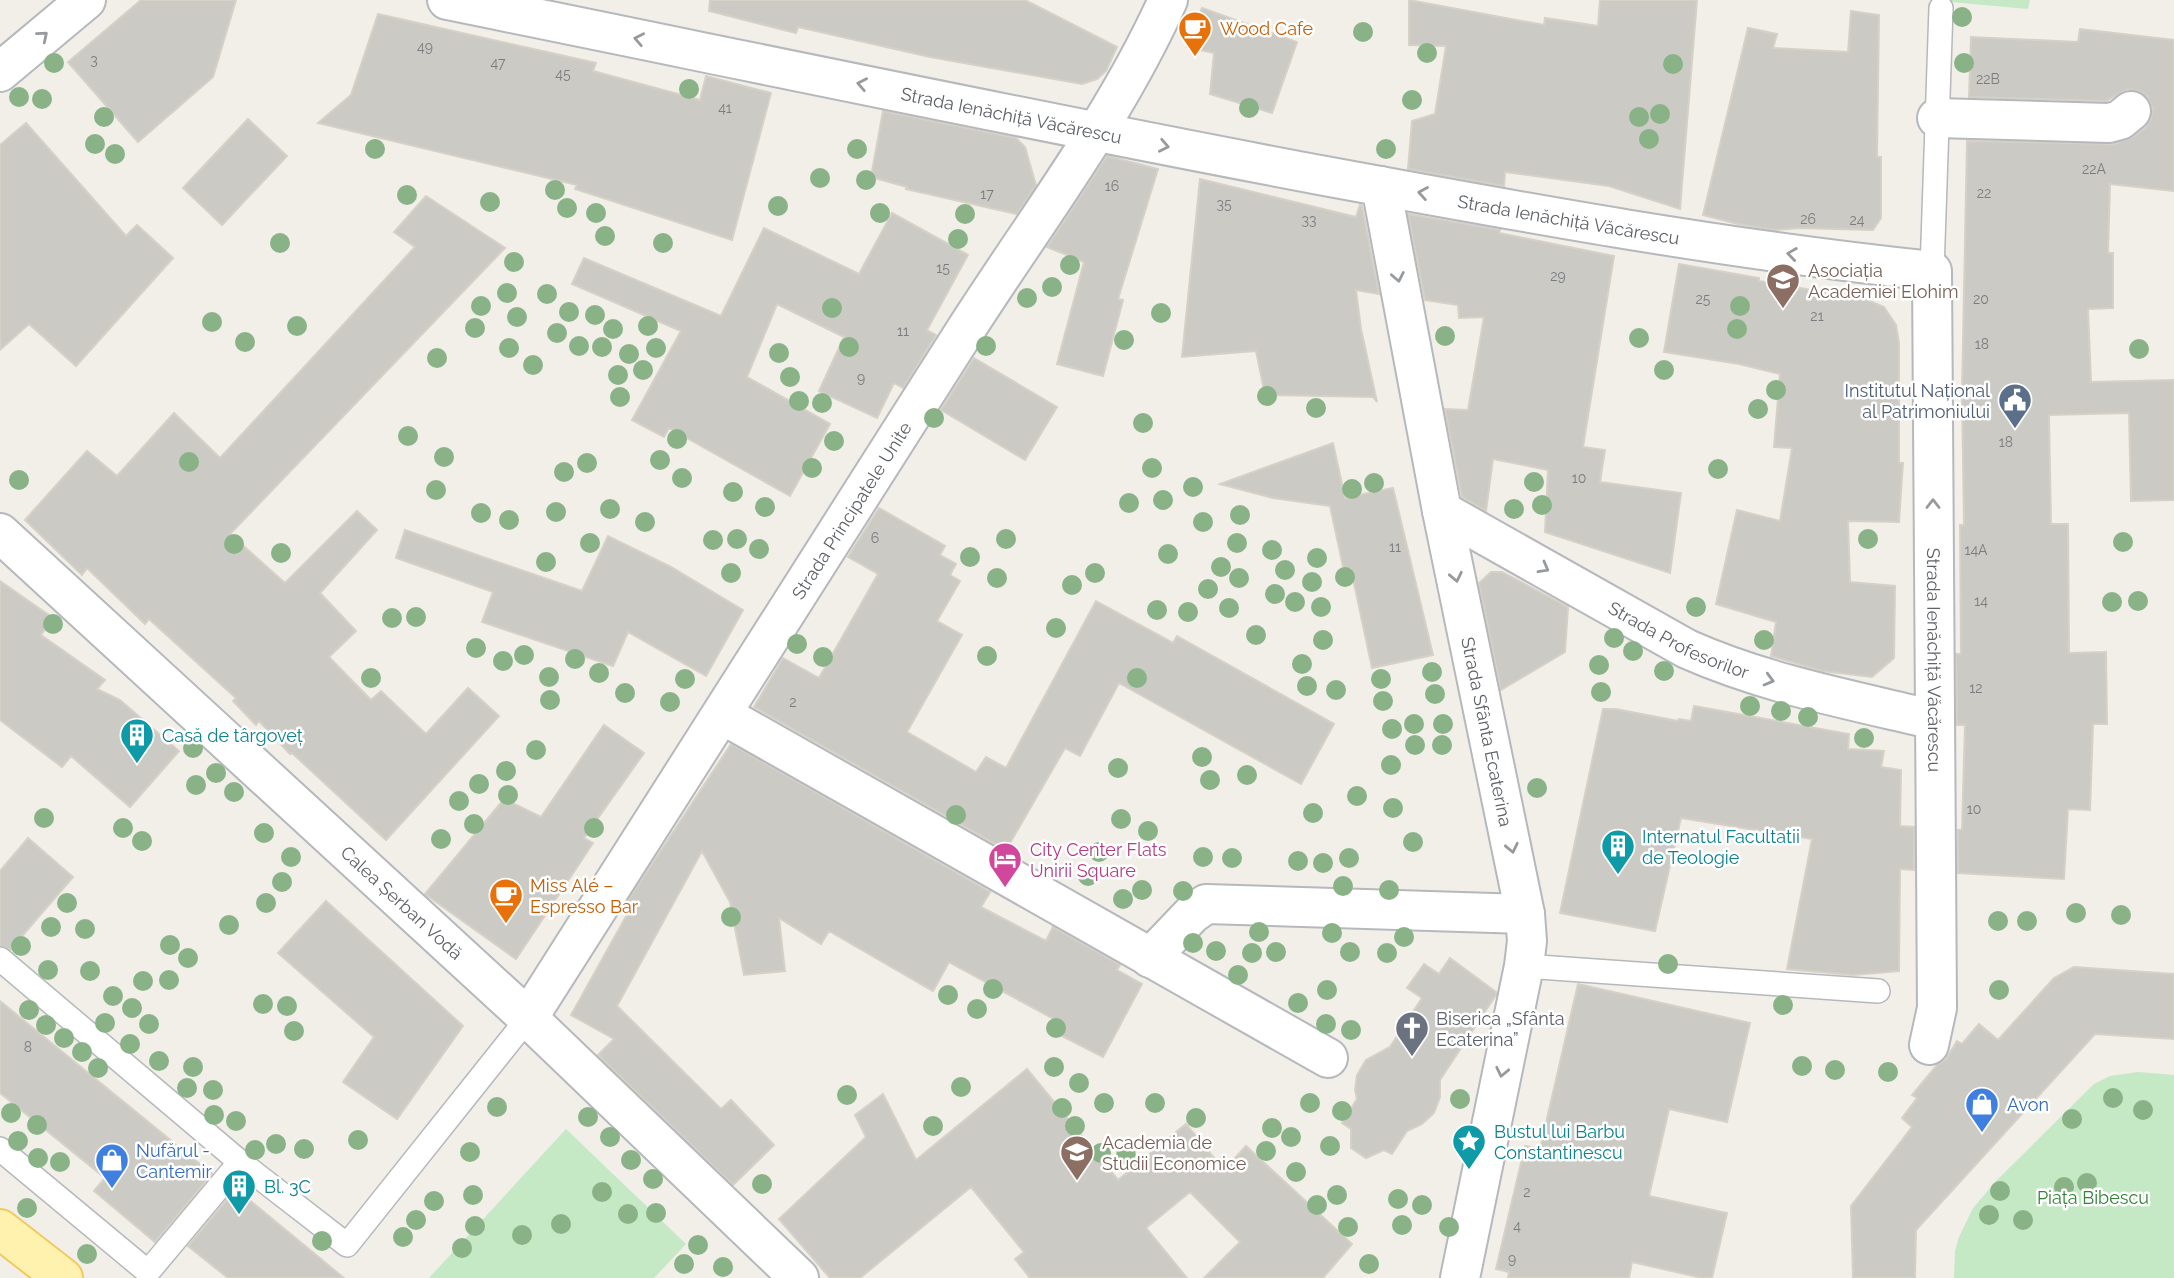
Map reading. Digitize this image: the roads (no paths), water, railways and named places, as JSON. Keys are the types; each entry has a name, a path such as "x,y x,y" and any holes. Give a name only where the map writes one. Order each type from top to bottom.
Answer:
{"main road":[{"path":"0,1229 63,1278"},
{"path":"0,1255 26,1278"}],"street":[{"path":"0,72 86,0"},
{"name":"Strada Ienăchiță Văcărescu","path":"447,0 1097,132 1381,186 1640,232 1932,271 1937,1008 1930,1045"},
{"name":"Strada Principatele Unite","path":"528,1018 992,289 1097,132 1152,36 1168,0"},
{"path":"1937,118 2109,122 2120,120 2131,111"},
{"name":"Strada Sfânta Ecaterina","path":"1381,186 1442,511 1525,914 1527,941 1460,1278"},
{"name":"Strada Profesorilor","path":"1442,511 1687,649 1727,667 1764,679 1935,720"},
{"name":"Calea Șerban Vodă","path":"0,533 528,1018 799,1278"},
{"path":"723,715 1328,1058"},
{"path":"1150,958 1192,914 1206,904 1525,914"}],"lane":[{"path":"1932,271 1941,8"},
{"path":"0,959 240,1162 347,1245 528,1018"},
{"path":"1524,966 1878,991"},
{"path":"0,1149 148,1272 240,1162"}],"place":[{"name":"Wood Cafe","path":"1195,58"},
{"name":"Asociația Academiei Elohim","path":"1783,310"},
{"name":"Institutul Național al Patrimoniului","path":"2015,430"},
{"name":"Casă de târgoveț","path":"137,765"},
{"name":"Internatul Facultatii de Teologie","path":"1618,876"},
{"name":"City Center Flats Unirii Square","path":"1005,889"},
{"name":"Miss Alé – Espresso Bar","path":"506,925"},
{"name":"Biserica „Sfânta Ecaterina”","path":"1412,1058"},
{"name":"Avon","path":"1982,1134"},
{"name":"Bustul lui Barbu Constantinescu","path":"1469,1171"},
{"name":"Academia de Studii Economice","path":"1077,1182"},
{"name":"Nufărul - Cantemir","path":"112,1190"},
{"name":"Bl. 3C","path":"239,1216"}],"park label":[{"name":"Piața Bibescu","path":"2093,1197"}]}
